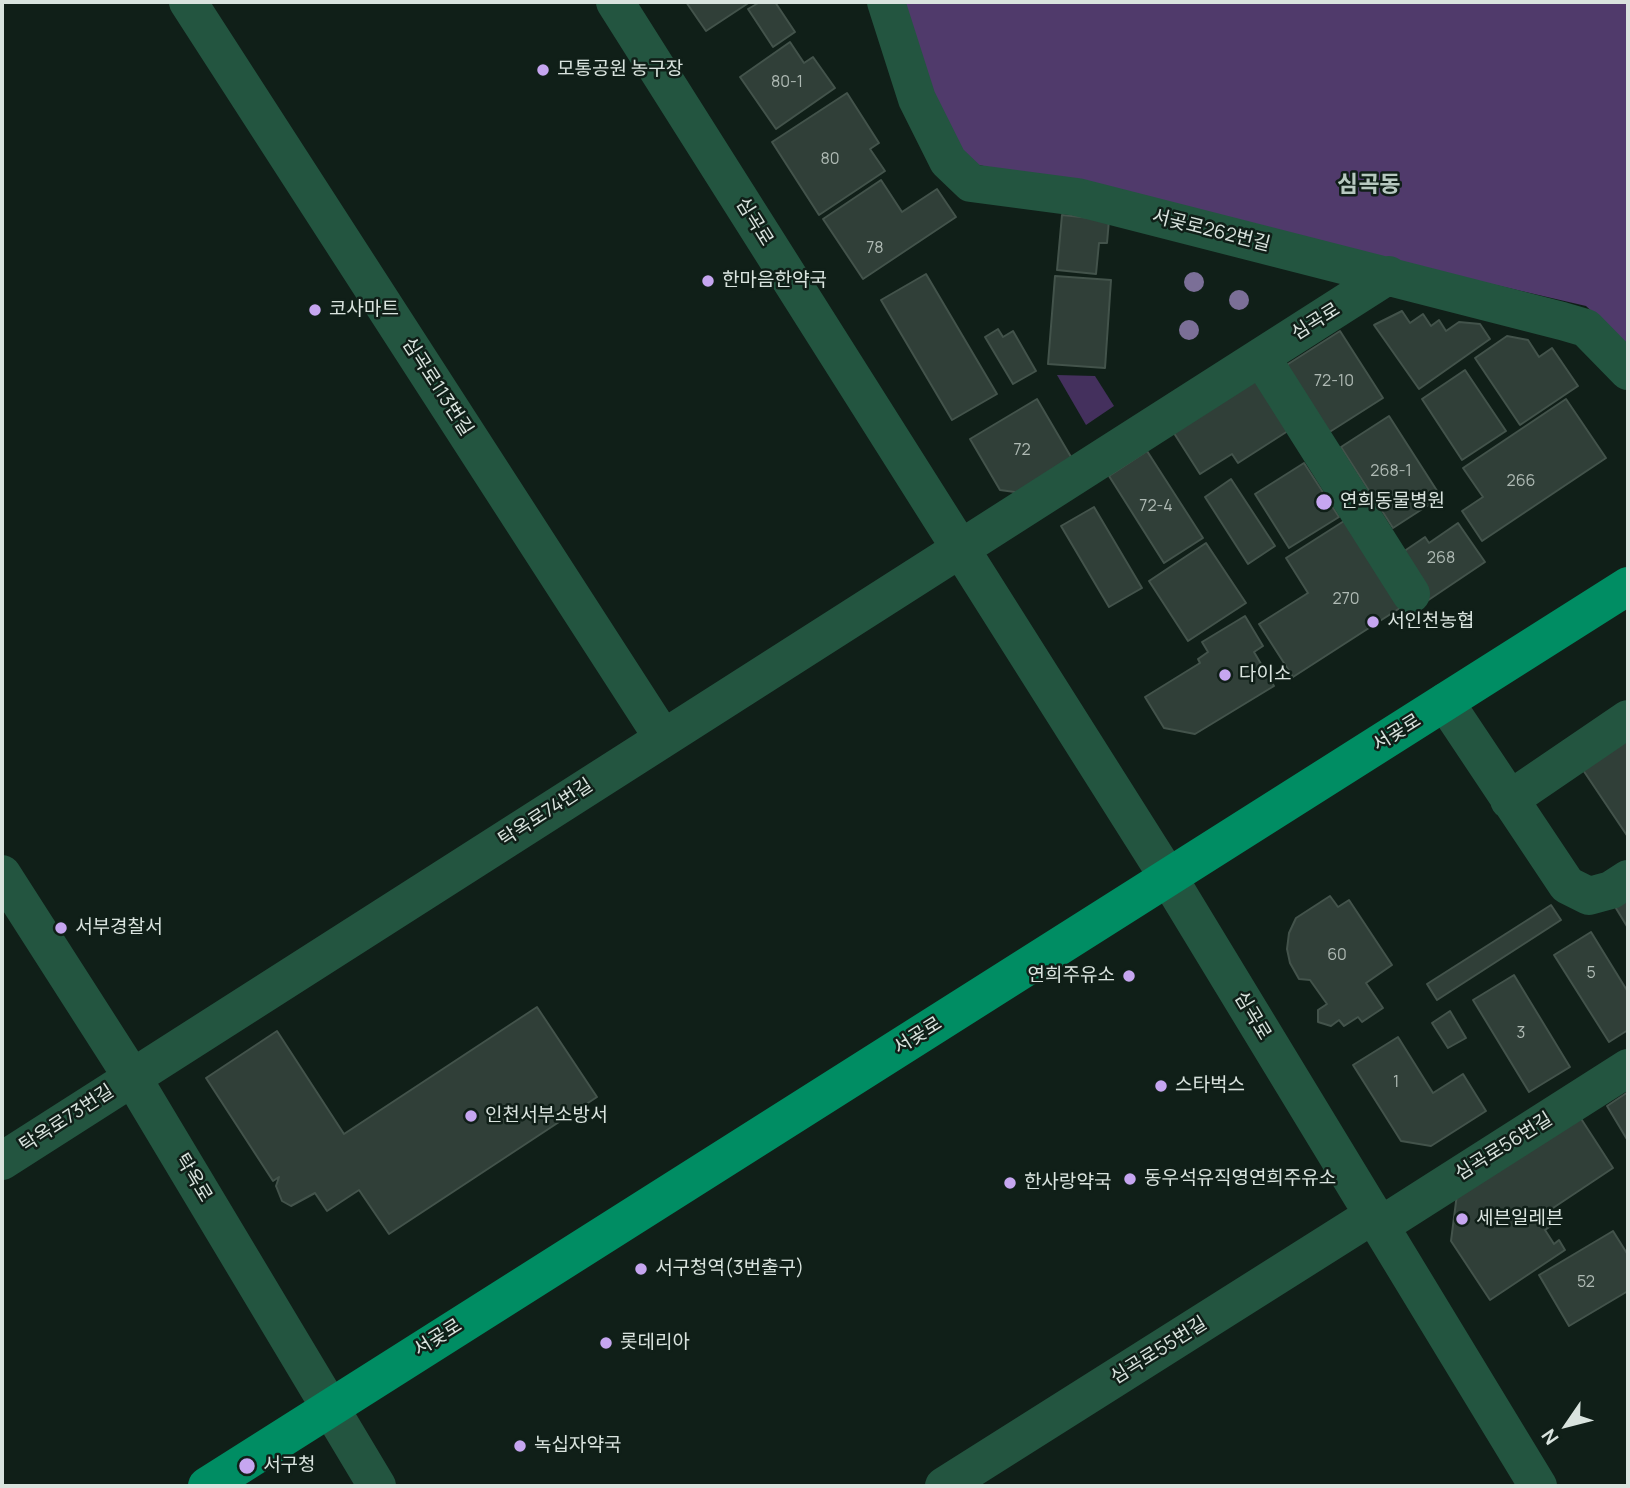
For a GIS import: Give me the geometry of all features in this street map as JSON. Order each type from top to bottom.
[{"type":"main road","name":"서곶로","points":[[207,1486],[1628,586]]},
{"type":"street","name":"심곡로113번길","points":[[188,2],[663,738]]},
{"type":"street","name":"심곡로","points":[[615,2],[1168,877],[1538,1486]]},
{"type":"street","name":"서곶로262번길","points":[[886,2],[918,99],[948,161],[971,183],[1077,197],[1389,275],[1586,328],[1628,371]]},
{"type":"street","name":"심곡로","points":[[960,549],[1389,275]]},
{"type":"street","points":[[1261,356],[1411,594]]},
{"type":"street","name":"탁옥로74번길","points":[[132,1077],[960,549]]},
{"type":"street","points":[[1445,702],[1567,885],[1589,896],[1611,890],[1628,879]]},
{"type":"street","points":[[1509,800],[1628,719]]},
{"type":"street","name":"탁옥로","points":[[2,874],[132,1077],[377,1486]]},
{"type":"street","name":"심곡로56번길","points":[[1376,1221],[1628,1068]]},
{"type":"street","name":"탁옥로73번길","points":[[2,1161],[132,1077]]},
{"type":"street","name":"심곡로55번길","points":[[944,1486],[1376,1221]]},
{"type":"shaded area","points":[[900,2],[1628,2],[1628,345],[1586,306],[962,161],[938,121]]},
{"type":"shaded area","points":[[1057,375],[1095,376],[1114,406],[1086,425]]},
{"type":"building","points":[[686,2],[750,2],[706,31]]},
{"type":"building","points":[[760,2],[775,2],[795,32],[773,47],[748,9]]},
{"type":"building","points":[[790,42],[804,63],[813,57],[835,88],[776,129],[740,77]]},
{"type":"building","points":[[847,93],[879,143],[870,149],[885,171],[819,215],[772,142]]},
{"type":"building","points":[[881,180],[902,212],[937,189],[956,217],[863,279],[823,219]]},
{"type":"building","points":[[1062,215],[1109,220],[1107,243],[1099,243],[1096,274],[1057,270]]},
{"type":"building","points":[[926,274],[997,394],[952,420],[881,300]]},
{"type":"building","points":[[1055,276],[1111,280],[1105,368],[1048,364]]},
{"type":"building","points":[[1402,311],[1410,323],[1423,314],[1431,326],[1439,320],[1446,331],[1459,322],[1480,324],[1490,339],[1419,389],[1374,325]]},
{"type":"building","points":[[998,329],[1003,337],[1013,331],[1036,371],[1013,384],[985,337]]},
{"type":"building","points":[[1340,331],[1383,398],[1328,433],[1285,366]]},
{"type":"building","points":[[1507,336],[1528,340],[1539,357],[1552,348],[1578,386],[1520,425],[1475,358]]},
{"type":"building","points":[[1465,370],[1506,431],[1462,460],[1422,399]]},
{"type":"building","points":[[1257,375],[1291,429],[1238,463],[1232,454],[1200,474],[1172,430]]},
{"type":"building","points":[[1037,399],[1074,462],[1022,493],[1000,490],[970,439]]},
{"type":"building","points":[[1566,399],[1606,458],[1482,541],[1462,511],[1483,497],[1463,468]]},
{"type":"building","points":[[1389,416],[1441,497],[1393,528],[1341,447]]},
{"type":"building","points":[[1147,451],[1203,538],[1164,563],[1109,476]]},
{"type":"building","points":[[1304,463],[1339,517],[1289,548],[1255,494]]},
{"type":"building","points":[[1231,479],[1275,546],[1248,564],[1205,497]]},
{"type":"building","points":[[1094,507],[1142,588],[1109,607],[1061,526]]},
{"type":"building","points":[[1344,521],[1400,608],[1293,677],[1259,624],[1308,593],[1286,558]]},
{"type":"building","points":[[1458,523],[1485,562],[1427,601],[1397,556],[1425,537],[1429,543]]},
{"type":"building","points":[[1206,543],[1246,603],[1188,641],[1149,581]]},
{"type":"building","name":"다이소","points":[[1245,616],[1263,646],[1254,652],[1274,686],[1195,734],[1164,728],[1145,697],[1200,663],[1198,659],[1208,652],[1202,642]]},
{"type":"building","points":[[1628,735],[1628,837],[1581,767]]},
{"type":"building","points":[[1628,895],[1628,928],[1614,905]]},
{"type":"building","points":[[1330,896],[1338,907],[1349,900],[1392,965],[1366,983],[1383,1008],[1362,1022],[1358,1017],[1344,1026],[1339,1020],[1331,1026],[1318,1022],[1318,1010],[1327,1004],[1310,980],[1299,979],[1290,963],[1287,949],[1289,933],[1296,918]]},
{"type":"building","points":[[1551,905],[1561,920],[1437,1000],[1427,984]]},
{"type":"building","points":[[1591,932],[1628,992],[1628,1030],[1609,1042],[1554,955]]},
{"type":"building","points":[[1514,975],[1570,1067],[1529,1092],[1473,1000]]},
{"type":"building","name":"인천서부소방서","points":[[537,1007],[597,1097],[389,1234],[359,1190],[327,1211],[315,1193],[291,1206],[282,1201],[276,1186],[279,1177],[273,1181],[206,1078],[277,1031],[344,1134]]},
{"type":"building","points":[[1450,1011],[1466,1038],[1448,1048],[1432,1023]]},
{"type":"building","points":[[1398,1037],[1433,1093],[1463,1074],[1486,1111],[1431,1146],[1401,1141],[1353,1065]]},
{"type":"building","points":[[1628,1092],[1628,1141],[1607,1106]]},
{"type":"building","points":[[1578,1114],[1613,1168],[1553,1208],[1560,1220],[1545,1230],[1554,1244],[1559,1240],[1565,1250],[1490,1300],[1451,1241],[1457,1194]]},
{"type":"building","points":[[1613,1231],[1628,1255],[1628,1291],[1569,1326],[1539,1275]]},
{"type":"place","name":"모통공원 농구장","points":[[543,70]]},
{"type":"place","name":"한마음한약국","points":[[708,281]]},
{"type":"place","name":"코사마트","points":[[315,310]]},
{"type":"place","name":"연희동물병원","points":[[1324,502]]},
{"type":"place","name":"서인천농협","points":[[1373,622]]},
{"type":"place","name":"다이소","points":[[1225,675]]},
{"type":"place","name":"서부경찰서","points":[[61,928]]},
{"type":"place","name":"연희주유소","points":[[1129,976]]},
{"type":"place","name":"스타벅스","points":[[1161,1086]]},
{"type":"place","name":"인천서부소방서","points":[[471,1116]]},
{"type":"place","name":"동우석유직영연희주유소","points":[[1130,1179]]},
{"type":"place","name":"한사랑약국","points":[[1010,1183]]},
{"type":"place","name":"세븐일레븐","points":[[1462,1219]]},
{"type":"place","name":"서구청역(3번출구)","points":[[641,1269]]},
{"type":"place","name":"롯데리아","points":[[606,1343]]},
{"type":"place","name":"녹십자약국","points":[[520,1446]]},
{"type":"place","name":"서구청","points":[[247,1466]]},
{"type":"district","name":"심곡동","points":[[1369,186]]}]
